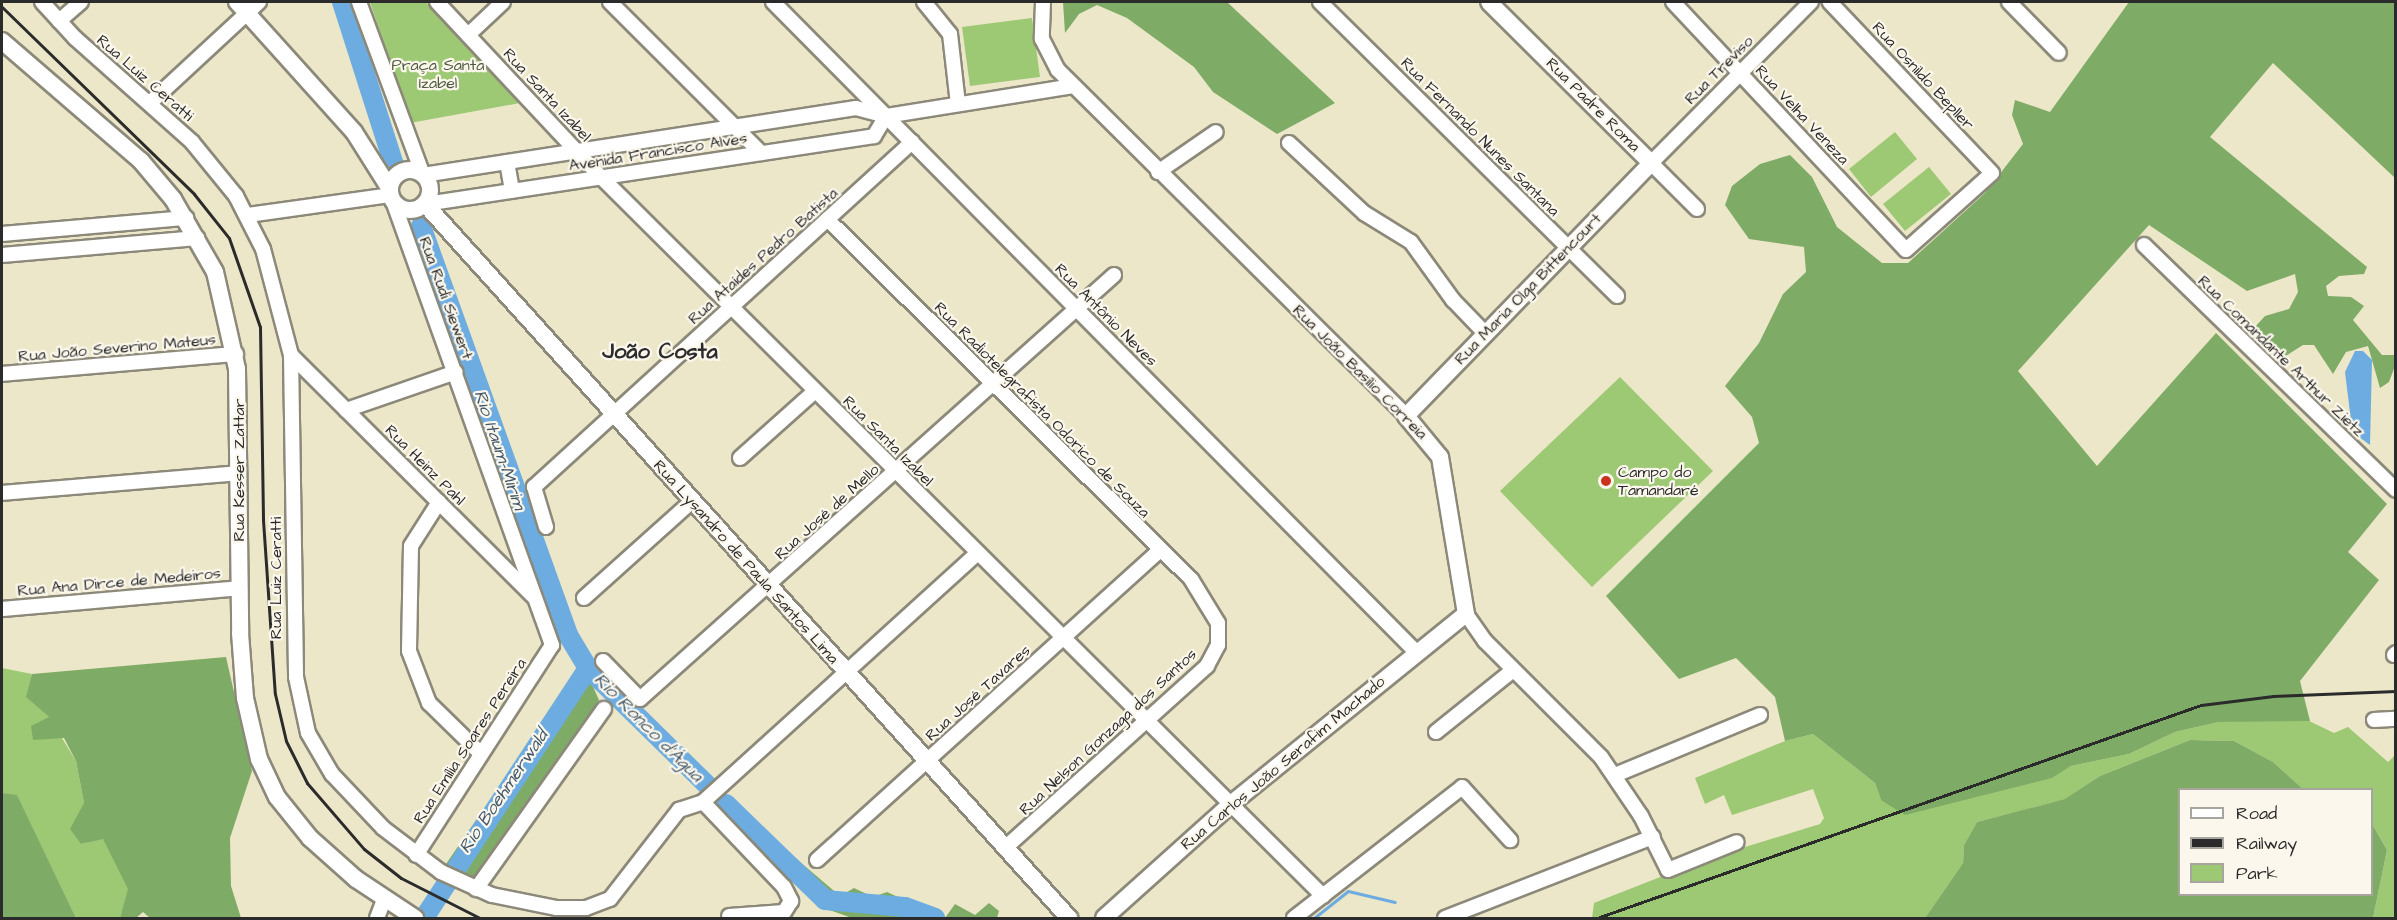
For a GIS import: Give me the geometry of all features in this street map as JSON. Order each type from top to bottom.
[{"type":"street","name":"Rua Luiz Ceratti","points":[[42,2],[59,21],[152,101],[207,158],[248,215],[271,272],[291,355],[292,629],[302,712],[313,746],[332,774],[416,855],[447,876],[476,889],[539,906],[598,904],[620,891],[679,810],[703,802],[848,674],[978,553]]},
{"type":"street","points":[[59,21],[81,2]]},
{"type":"street","points":[[152,101],[248,5],[354,132],[391,195],[408,210],[425,204],[430,186],[423,175],[359,2]]},
{"type":"street","name":"Rua Santa Izabel","points":[[437,2],[576,151],[730,308],[1323,896]]},
{"type":"street","points":[[468,35],[503,2]]},
{"type":"street","points":[[610,2],[761,153]]},
{"type":"street","name":"Rua Antônio Neves","points":[[773,2],[1416,652]]},
{"type":"street","points":[[924,2],[950,34],[958,104]]},
{"type":"street","name":"Rua João Basílio Correia","points":[[1043,2],[1046,50],[1073,86],[1428,437],[1442,464],[1466,614]]},
{"type":"street","name":"Rua Fernando Nunes Santana","points":[[1321,2],[1617,296]]},
{"type":"street","name":"Rua Padre Roma","points":[[1489,2],[1697,208]]},
{"type":"street","name":"Rua Velha Veneza","points":[[1673,2],[1906,250]]},
{"type":"street","name":"Rua Treviso","points":[[1651,163],[1811,2]]},
{"type":"street","name":"Rua Osnildo Bepller","points":[[1830,2],[1992,172],[1906,250]]},
{"type":"street","points":[[2009,2],[2059,53]]},
{"type":"street","name":"Rua Kesser Zattar","points":[[2,41],[141,161],[186,218],[224,294],[236,354],[240,588],[245,698],[264,773],[310,838],[384,900],[414,918]]},
{"type":"street","name":"Avenida Francisco Alves","points":[[423,175],[856,108],[886,116],[1073,86]]},
{"type":"street","name":"Avenida Francisco Alves","points":[[425,204],[874,136],[886,116]]},
{"type":"street","points":[[1158,172],[1216,132]]},
{"type":"street","name":"Rua Ataídes Pedro Batista","points":[[546,527],[534,487],[912,142]]},
{"type":"street","points":[[1289,143],[1364,213],[1411,242],[1453,300],[1485,333]]},
{"type":"street","points":[[507,162],[512,191]]},
{"type":"street","name":"Rua Maria Olga Bittencourt","points":[[1406,416],[1567,247],[1651,163]]},
{"type":"street","points":[[391,195],[405,171],[423,175]]},
{"type":"street","points":[[248,215],[391,195]]},
{"type":"street","name":"Rua Rudi Siewert","points":[[391,195],[552,645]]},
{"type":"street","name":"Rua Lysandro de Paula Santos Lima","points":[[425,204],[1069,918]]},
{"type":"street","points":[[2,234],[186,218]]},
{"type":"street","name":"Rua Radiotelegrafista Odorico de Souza","points":[[827,219],[1201,590],[1219,633]]},
{"type":"street","points":[[161,220],[167,231],[162,242]]},
{"type":"street","points":[[2,255],[197,238]]},
{"type":"street","name":"Rua Comandante Arthur Zietz","points":[[2144,245],[2396,490]]},
{"type":"street","name":"Rua José de Mello","points":[[603,661],[640,699],[769,587],[1114,275]]},
{"type":"street","name":"Rua João Severino Mateus","points":[[2,374],[236,354]]},
{"type":"street","name":"Rua Heinz Pahl","points":[[291,355],[536,598]]},
{"type":"street","points":[[346,410],[456,372]]},
{"type":"street","points":[[740,458],[815,391]]},
{"type":"street","points":[[2,493],[239,473]]},
{"type":"street","points":[[584,598],[692,501]]},
{"type":"street","points":[[439,502],[411,546],[409,651],[429,703],[481,754]]},
{"type":"street","name":"Rua José Tavares","points":[[817,860],[1160,550]]},
{"type":"street","name":"Rua Ana Dirce de Medeiros","points":[[2,609],[240,588]]},
{"type":"street","points":[[1466,614],[1513,670],[1586,739],[1615,775],[1653,837],[1668,870],[1737,842]]},
{"type":"street","name":"Rua Carlos João Serafim Machado","points":[[1104,918],[1231,804],[1416,652],[1466,614]]},
{"type":"street","name":"Rua Nelson Gonzaga dos Santos","points":[[1005,848],[1207,666],[1219,633]]},
{"type":"street","name":"Rua Emília Soares Pereira","points":[[416,855],[552,645]]},
{"type":"street","points":[[1436,732],[1513,670]]},
{"type":"street","points":[[476,889],[604,709]]},
{"type":"street","points":[[1615,775],[1760,715]]},
{"type":"street","points":[[2374,720],[2396,718]]},
{"type":"street","points":[[1294,918],[1462,787],[1510,840]]},
{"type":"street","points":[[703,802],[784,887],[791,901],[784,912],[729,916]]},
{"type":"street","points":[[1445,918],[1653,837]]},
{"type":"street","points":[[377,918],[384,900]]},
{"type":"green space","name":"Praça Santa Izabel","points":[[370,2],[426,2],[520,103],[410,123]]},
{"type":"green space","points":[[1063,2],[1227,2],[1335,103],[1277,134],[1213,92],[1194,67],[1127,18],[1097,5],[1079,14],[1065,33]]},
{"type":"green space","points":[[2129,2],[2395,2],[2395,178],[2273,63],[2210,137],[2367,267],[2364,274],[2339,276],[2326,286],[2328,296],[2351,297],[2364,306],[2353,320],[2382,355],[2395,355],[2395,366],[2389,382],[2380,388],[2368,346],[2346,352],[2333,374],[2314,345],[2303,345],[2281,359],[2255,327],[2265,316],[2289,309],[2298,292],[2295,274],[2247,291],[2149,225],[2018,371],[2097,466],[2216,333],[2387,504],[2348,552],[2379,580],[2300,681],[2310,721],[2219,722],[2175,732],[2129,754],[2071,766],[2052,778],[1905,815],[1881,800],[1875,783],[1813,734],[1785,741],[1775,697],[1736,658],[1679,679],[1606,596],[1759,443],[1752,417],[1725,386],[1759,343],[1783,294],[1806,272],[1804,247],[1749,239],[1725,205],[1732,186],[1760,164],[1790,155],[1812,177],[1837,227],[1882,263],[1908,263],[1985,193],[2023,144],[2012,115],[2015,100],[2050,112]]},
{"type":"green space","points":[[1032,18],[1040,77],[970,86],[962,27]]},
{"type":"green space","points":[[1895,132],[1917,159],[1871,197],[1849,169]]},
{"type":"green space","points":[[1929,167],[1951,194],[1905,231],[1883,204]]},
{"type":"green space","name":"Campo do Tamandaré","points":[[1620,377],[1713,471],[1592,587],[1500,491]]},
{"type":"green space","points":[[226,657],[252,771],[230,838],[231,886],[241,918],[150,918],[143,912],[136,918],[120,918],[128,889],[103,839],[81,844],[70,829],[84,803],[76,761],[64,738],[33,740],[31,726],[49,717],[26,697],[32,674]]},
{"type":"green space","points":[[2,668],[32,674],[27,697],[49,717],[76,761],[84,803],[82,844],[103,838],[129,889],[120,918],[76,918],[17,796],[2,793]]},
{"type":"green space","points":[[591,682],[599,700],[482,877],[470,879],[446,864],[567,687]]},
{"type":"green space","points":[[2303,718],[2334,733],[2348,727],[2388,762],[2395,755],[2395,918],[2373,918],[2387,850],[2373,826],[2373,788],[2302,788],[2273,762],[2234,741],[2190,740],[2100,776],[2066,799],[1977,822],[1964,845],[1963,863],[1925,918],[1592,918],[1594,903],[1706,859],[1820,824],[1824,818],[1813,789],[1732,815],[1724,795],[1705,804],[1695,778],[1785,741],[1813,734],[1875,783],[1881,800],[2051,778],[2071,766],[2129,754],[2175,732],[2219,722]]},
{"type":"green space","points":[[2190,740],[2234,741],[2273,762],[2302,788],[2178,788],[2178,896],[2373,896],[2373,826],[2387,850],[2373,918],[1925,918],[1963,863],[1964,845],[1977,822],[2065,799],[2100,776]]},
{"type":"green space","points":[[2,793],[17,795],[76,918],[2,918]]},
{"type":"green space","points":[[738,809],[840,896],[854,888],[873,897],[887,892],[945,918],[852,918],[818,906],[727,812]]},
{"type":"green space","points":[[989,903],[999,911],[997,918],[945,918],[955,904],[975,915]]},
{"type":"water","points":[[2355,351],[2363,351],[2372,360],[2370,445],[2355,434],[2351,421],[2345,372]]},
{"type":"waterway","name":"Rio Itaum-Mirim","points":[[342,2],[395,168]]},
{"type":"waterway","name":"Rio Itaum-Mirim","points":[[421,226],[568,635],[588,668],[709,787]]},
{"type":"waterway","name":"Rio Boehmerwald","points":[[424,918],[588,668]]},
{"type":"waterway","name":"Rio Ronco d'Água","points":[[726,804],[825,900],[905,907],[935,918]]},
{"type":"waterway","points":[[1314,918],[1348,891],[1395,902]]},
{"type":"railway","points":[[2,7],[194,194],[229,238],[260,327],[263,520],[275,694],[286,741],[307,783],[364,849],[401,878],[480,918]]},
{"type":"railway","points":[[1597,918],[2201,705],[2273,696],[2396,691]]},
{"type":"place","name":"Campo do Tamandaré","points":[[1606,481]]},
{"type":"district","name":"João Costa","points":[[660,352]]}]
